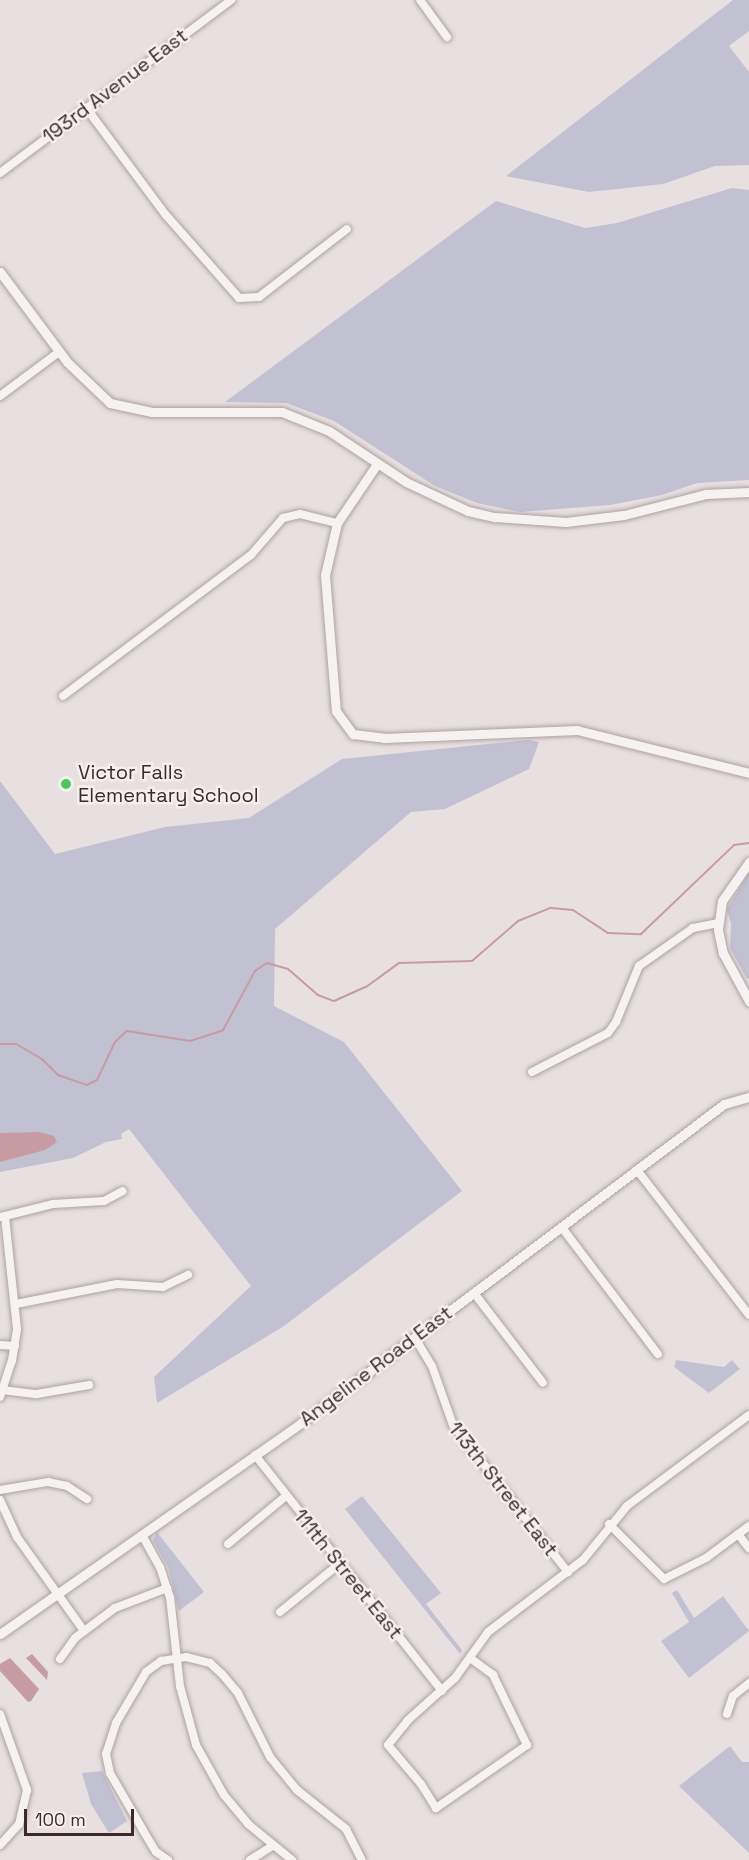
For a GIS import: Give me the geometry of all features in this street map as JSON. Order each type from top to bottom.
[{"type":"street","name":"193rd Avenue East","points":[[0,173],[231,0]]},
{"type":"street","points":[[420,0],[447,37]]},
{"type":"street","points":[[87,110],[165,214],[239,298],[260,297],[347,229]]},
{"type":"street","points":[[0,272],[59,352],[93,390],[120,408],[152,412],[282,412],[329,431],[377,464],[444,502],[468,511],[545,522],[624,514],[706,494],[749,492]]},
{"type":"street","points":[[0,396],[59,352]]},
{"type":"street","points":[[377,464],[337,523],[327,557],[327,605],[336,711],[353,734],[384,738],[577,730],[749,773]]},
{"type":"street","points":[[63,696],[251,555],[283,518],[300,514],[337,523]]},
{"type":"street","points":[[749,862],[722,901],[718,923],[723,953],[749,1001]]},
{"type":"street","points":[[532,1072],[611,1030],[639,966],[693,928],[718,923]]},
{"type":"street","name":"Angeline Road East","points":[[0,1634],[255,1455],[415,1338],[563,1229],[724,1104],[749,1097]]},
{"type":"street","points":[[637,1170],[749,1316]]},
{"type":"street","points":[[89,1385],[37,1394],[1,1393],[15,1346],[16,1304],[2,1217],[53,1204],[104,1201],[123,1191]]},
{"type":"street","points":[[563,1229],[658,1354]]},
{"type":"street","points":[[16,1304],[117,1284],[163,1287],[188,1275]]},
{"type":"street","points":[[474,1293],[543,1383]]},
{"type":"street","name":"113th Street East","points":[[415,1338],[432,1366],[453,1425],[568,1572]]},
{"type":"street","points":[[0,1345],[15,1346]]},
{"type":"street","points":[[470,1658],[493,1675],[527,1745],[436,1808],[421,1784],[388,1745],[408,1720],[442,1691],[488,1632],[588,1555],[609,1524],[627,1506],[749,1415]]},
{"type":"street","name":"111th Street East","points":[[255,1455],[339,1564],[442,1691]]},
{"type":"street","points":[[0,1490],[48,1482],[67,1486],[87,1499]]},
{"type":"street","points":[[228,1544],[286,1496]]},
{"type":"street","points":[[0,1500],[17,1537],[84,1631]]},
{"type":"street","points":[[609,1524],[664,1579],[706,1557],[749,1526]]},
{"type":"street","points":[[738,1534],[749,1548]]},
{"type":"street","points":[[142,1535],[167,1588],[184,1708],[204,1761],[224,1795],[272,1846],[292,1860]]},
{"type":"street","points":[[280,1612],[339,1564]]},
{"type":"street","points":[[60,1659],[84,1631],[124,1604],[167,1588]]},
{"type":"street","points":[[168,1860],[156,1852],[143,1830],[110,1773],[106,1754],[116,1723],[146,1672],[161,1661],[177,1658],[204,1660],[222,1674],[238,1693],[270,1757],[297,1790],[346,1829],[362,1860]]},
{"type":"street","points":[[727,1714],[733,1696],[749,1683]]},
{"type":"street","points":[[0,1845],[19,1824],[26,1798],[22,1769],[1,1717]]},
{"type":"street","points":[[250,1860],[272,1846]]},
{"type":"shaded area","points":[[733,0],[749,0],[749,31],[729,46],[749,72],[749,165],[715,166],[663,184],[589,192],[506,176]]},
{"type":"shaded area","points":[[732,188],[749,190],[749,480],[697,483],[662,495],[610,505],[520,512],[477,503],[435,486],[334,421],[286,403],[225,402],[496,201],[585,228],[617,223]]},
{"type":"shaded area","points":[[528,740],[539,742],[529,769],[445,809],[411,812],[275,929],[274,1006],[344,1042],[462,1191],[284,1326],[157,1403],[154,1377],[251,1286],[129,1129],[121,1134],[122,1139],[106,1142],[73,1158],[0,1172],[0,781],[55,854],[165,827],[249,818],[342,759]]},
{"type":"shaded area","points":[[749,873],[749,978],[747,979],[730,948],[731,924],[727,909]]},
{"type":"shaded area","points":[[39,1132],[54,1136],[57,1142],[45,1150],[0,1162],[0,1133]]},
{"type":"shaded area","points":[[676,1360],[724,1367],[732,1360],[740,1369],[709,1393],[674,1367]]},
{"type":"shaded area","points":[[362,1496],[441,1593],[426,1604],[462,1650],[460,1654],[345,1509]]},
{"type":"shaded area","points":[[157,1532],[204,1592],[179,1611],[168,1567],[153,1541]]},
{"type":"shaded area","points":[[677,1590],[694,1618],[723,1596],[749,1631],[689,1678],[661,1641],[689,1622],[672,1593]]},
{"type":"shaded area","points":[[32,1654],[48,1672],[47,1680],[26,1658]]},
{"type":"shaded area","points":[[10,1658],[39,1689],[31,1701],[28,1702],[0,1671],[0,1664]]},
{"type":"shaded area","points":[[730,1746],[742,1762],[749,1762],[749,1853],[679,1786]]},
{"type":"shaded area","points":[[102,1771],[127,1821],[109,1833],[91,1804],[82,1773]]},
{"type":"waterway","points":[[0,1044],[16,1044],[42,1059],[58,1075],[87,1085],[97,1080],[115,1042],[127,1031],[190,1041],[223,1030],[255,971],[267,963],[288,969],[318,995],[334,1001],[366,987],[399,963],[472,961],[518,921],[551,908],[573,910],[608,933],[641,934],[734,845],[749,843]]},
{"type":"place","name":"Victor Falls Elementary School","points":[[66,784]]}]
